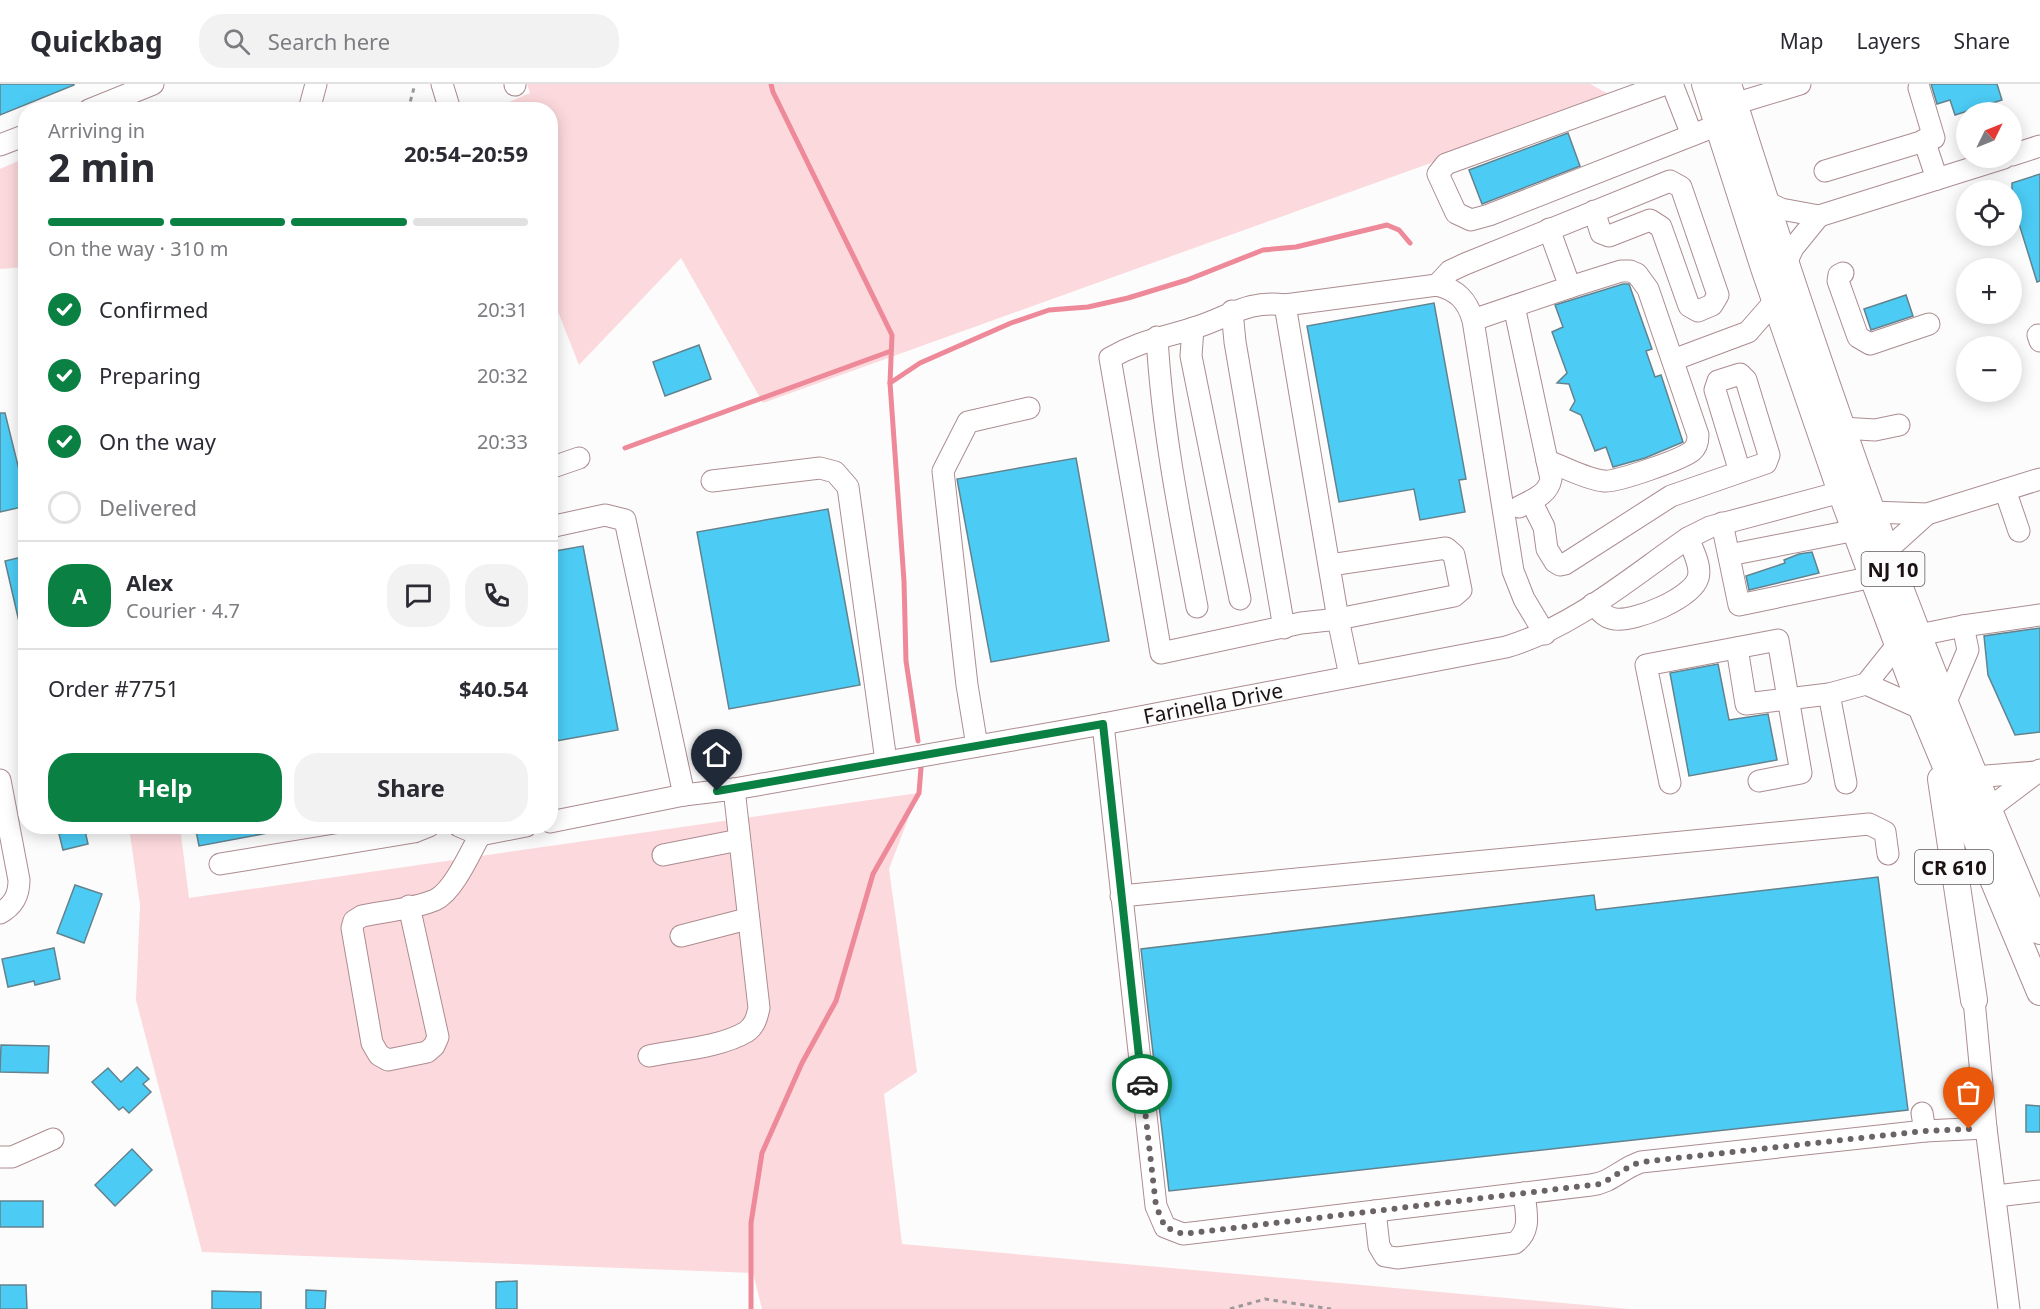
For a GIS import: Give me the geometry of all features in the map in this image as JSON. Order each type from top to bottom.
[{"type":"main road","name":"NJ 10","points":[[1705,84],[1775,301],[1841,492],[1886,551],[1908,640],[1933,707],[1974,777],[2039,928]]},
{"type":"main road","name":"NJ 10","points":[[1731,94],[1842,428],[1864,521],[1873,577],[1908,640]]},
{"type":"main road","name":"NJ 10","points":[[1933,707],[1933,734],[2040,992]]},
{"type":"main road","name":"CR 610","points":[[1933,734],[1974,1000]]},
{"type":"street","points":[[109,102],[153,84]]},
{"type":"street","points":[[311,102],[316,84]]},
{"type":"street","points":[[442,84],[448,102]]},
{"type":"street","points":[[1666,84],[1446,164],[1438,174],[1456,213],[1471,220],[1489,215],[1718,125]]},
{"type":"street","points":[[1672,84],[1692,135]]},
{"type":"street","points":[[1731,94],[1800,84]]},
{"type":"street","points":[[1825,171],[1934,138],[1919,88]]},
{"type":"street","points":[[0,145],[18,138]]},
{"type":"street","points":[[1924,140],[1937,179]]},
{"type":"street","points":[[2022,152],[2040,146]]},
{"type":"street","points":[[1765,201],[1780,209],[1819,216],[1972,168]]},
{"type":"street","points":[[1437,285],[1458,267],[1549,229],[1594,211],[1670,181],[1681,187],[1718,295],[1712,305],[1698,311],[1689,306],[1661,227],[1650,220],[1609,236],[1601,233],[1594,211]]},
{"type":"street","points":[[1786,263],[1793,248],[1819,216]]},
{"type":"street","points":[[1549,229],[1570,288]]},
{"type":"street","points":[[1473,320],[1621,271],[1638,274],[1648,289],[1698,435],[1696,447],[1680,459],[1611,482],[1547,461]]},
{"type":"street","points":[[1843,273],[1839,275],[1838,281],[1858,337],[1862,341],[1870,344],[1929,324]]},
{"type":"street","points":[[1330,565],[1446,548],[1454,555],[1461,590],[1454,596],[1161,653],[1110,358],[1130,346],[1193,328],[1232,311],[1266,302],[1285,305],[1437,285],[1458,293],[1470,310],[1473,320],[1505,513],[1508,552],[1516,582],[1545,634]]},
{"type":"street","points":[[1673,360],[1748,332],[1775,301]]},
{"type":"street","points":[[1285,305],[1338,619],[1350,675]]},
{"type":"street","points":[[1505,513],[1542,494],[1550,484],[1514,306]]},
{"type":"street","points":[[1232,311],[1235,342],[1284,628]]},
{"type":"street","points":[[1193,328],[1191,356],[1240,599]]},
{"type":"street","points":[[1157,337],[1159,370],[1181,526],[1197,608]]},
{"type":"street","points":[[977,746],[967,685],[943,471],[968,422],[1029,408]]},
{"type":"street","points":[[1842,428],[1875,430],[1899,425]]},
{"type":"street","points":[[558,465],[579,458]]},
{"type":"street","points":[[712,481],[820,468],[835,472],[848,487],[885,761]]},
{"type":"street","points":[[1531,501],[1544,527],[1547,549],[1560,565],[1571,561],[1671,496],[1740,472]]},
{"type":"street","points":[[1729,555],[1864,521],[1927,514],[2040,478]]},
{"type":"street","points":[[2005,490],[2019,531]]},
{"type":"street","name":"Farinella Drive","points":[[558,820],[684,795],[734,789],[1103,724],[1506,647],[1545,634],[1593,604],[1688,538],[1710,527],[1841,492]]},
{"type":"street","points":[[1886,551],[1927,514]]},
{"type":"street","points":[[558,525],[604,515],[625,520],[684,795]]},
{"type":"street","points":[[1722,523],[1739,605],[1873,577]]},
{"type":"street","points":[[1593,604],[1608,618],[1617,620],[1662,609],[1691,590],[1698,579],[1700,570],[1688,538]]},
{"type":"street","points":[[1737,648],[1746,704],[1789,700],[1829,694],[1866,684],[1908,640],[1963,626],[2040,615]]},
{"type":"street","points":[[1866,684],[1933,707],[1968,650],[1963,626]]},
{"type":"street","points":[[1670,783],[1646,665],[1778,640],[1801,773],[1760,782]]},
{"type":"street","points":[[1829,694],[1846,783]]},
{"type":"street","points":[[1103,724],[1120,896],[1156,1206],[1165,1227],[1183,1234],[1600,1184],[1616,1177],[1625,1167],[1641,1162],[1924,1122],[1986,1128]]},
{"type":"street","points":[[1974,777],[2038,771]]},
{"type":"street","points":[[1987,810],[2038,771]]},
{"type":"street","points":[[0,780],[19,880],[19,891],[14,901],[0,913]]},
{"type":"street","points":[[649,1056],[725,1040],[748,1031],[756,1021],[759,1008],[747,919],[734,789]]},
{"type":"street","points":[[1120,896],[1869,824],[1885,832],[1888,854]]},
{"type":"street","points":[[220,864],[402,834]]},
{"type":"street","points":[[409,906],[438,1037],[428,1052],[388,1060],[379,1055],[372,1043],[352,928],[354,921],[362,916],[436,900],[446,890],[480,835],[485,834]]},
{"type":"street","points":[[663,855],[739,840]]},
{"type":"street","points":[[681,936],[747,919]]},
{"type":"street","name":"CR 610","points":[[1974,1000],[1986,1128],[2009,1309]]},
{"type":"street","points":[[0,1157],[12,1157],[53,1139]]},
{"type":"street","points":[[1996,1196],[2040,1191]]},
{"type":"street","points":[[1375,1211],[1378,1246],[1385,1256],[1397,1258],[1515,1243],[1523,1236],[1527,1227],[1524,1193]]},
{"type":"path","points":[[410,102],[415,84]]},
{"type":"path","points":[[1230,1309],[1265,1299],[1331,1309]]},
{"type":"shaded area","points":[[527,84],[1590,84],[1614,97],[763,403],[681,258],[579,365],[558,312],[558,102],[509,102],[530,93]]},
{"type":"shaded area","points":[[18,161],[18,268],[0,269],[0,169]]},
{"type":"shaded area","points":[[918,793],[889,869],[917,1072],[884,1094],[902,1244],[1630,1309],[762,1309],[753,1273],[202,1252],[136,1000],[140,905],[130,834],[181,834],[189,898]]},
{"type":"building","points":[[0,84],[74,84],[32,102],[18,102],[18,108],[0,115]]},
{"type":"building","points":[[1931,84],[1997,84],[2002,100],[1956,102],[1955,115],[1950,100],[1937,104]]},
{"type":"building","points":[[1568,133],[1580,166],[1482,204],[1469,170]]},
{"type":"building","points":[[2040,174],[2040,281],[2037,282],[2022,233],[2021,180]]},
{"type":"building","points":[[1629,284],[1652,349],[1646,351],[1655,377],[1661,375],[1683,442],[1645,458],[1613,467],[1606,447],[1595,451],[1581,415],[1570,410],[1575,401],[1569,384],[1557,383],[1567,373],[1552,332],[1563,327],[1555,305]]},
{"type":"building","points":[[1906,295],[1913,316],[1871,330],[1864,309]]},
{"type":"building","points":[[1434,303],[1466,479],[1459,480],[1465,512],[1420,520],[1414,489],[1339,502],[1307,326]]},
{"type":"building","points":[[699,345],[711,379],[665,396],[653,362]]},
{"type":"building","points":[[0,413],[5,413],[18,466],[18,508],[0,512]]},
{"type":"building","points":[[1076,458],[1109,641],[991,662],[957,479]]},
{"type":"building","points":[[828,509],[860,685],[729,709],[697,532]]},
{"type":"building","points":[[583,546],[618,730],[558,741],[558,551]]},
{"type":"building","points":[[1812,552],[1819,573],[1749,590],[1746,576],[1785,563],[1784,560],[1799,554]]},
{"type":"building","points":[[18,558],[18,617],[5,561]]},
{"type":"building","points":[[2040,628],[2040,732],[2015,735],[1988,675],[1984,636]]},
{"type":"building","points":[[1718,664],[1729,720],[1768,714],[1777,760],[1689,776],[1670,673]]},
{"type":"building","points":[[59,834],[86,834],[88,844],[63,850]]},
{"type":"building","points":[[197,834],[263,834],[199,846]]},
{"type":"building","points":[[1878,877],[1908,1110],[1169,1191],[1141,949],[1594,895],[1596,910]]},
{"type":"building","points":[[75,885],[102,894],[84,943],[57,933]]},
{"type":"building","points":[[54,948],[60,979],[35,985],[34,981],[8,987],[2,959]]},
{"type":"building","points":[[1,1045],[49,1046],[48,1073],[0,1072]]},
{"type":"building","points":[[137,1067],[149,1079],[143,1084],[151,1092],[129,1113],[123,1107],[119,1110],[92,1082],[108,1068],[121,1082]]},
{"type":"building","points":[[2026,1105],[2040,1106],[2040,1132],[2026,1132]]},
{"type":"building","points":[[132,1149],[152,1170],[115,1206],[95,1185]]},
{"type":"building","points":[[0,1201],[43,1201],[43,1227],[0,1227]]},
{"type":"building","points":[[517,1281],[517,1309],[496,1309],[496,1282]]},
{"type":"building","points":[[0,1285],[26,1285],[27,1309],[0,1309]]},
{"type":"building","points":[[306,1290],[326,1291],[325,1309],[306,1309]]},
{"type":"building","points":[[212,1291],[261,1292],[261,1309],[212,1309]]},
{"type":"waterway","points":[[771,84],[892,335],[890,383],[904,581],[906,661],[918,741]]},
{"type":"waterway","points":[[890,383],[920,363],[1011,323],[1049,310],[1088,307],[1128,298],[1187,280],[1263,250],[1296,247],[1387,225],[1399,230],[1410,243]]},
{"type":"waterway","points":[[625,448],[891,351]]},
{"type":"waterway","points":[[751,1309],[751,1223],[762,1153],[802,1063],[836,1001],[873,874],[919,793],[921,768]]},
{"type":"way so far","points":[[1142,1084],[1156,1206],[1165,1227],[1183,1234],[1600,1184],[1616,1177],[1625,1167],[1641,1162],[1925,1131],[1969,1129]]},
{"type":"route","points":[[717,791],[1103,724],[1142,1084]]}]
